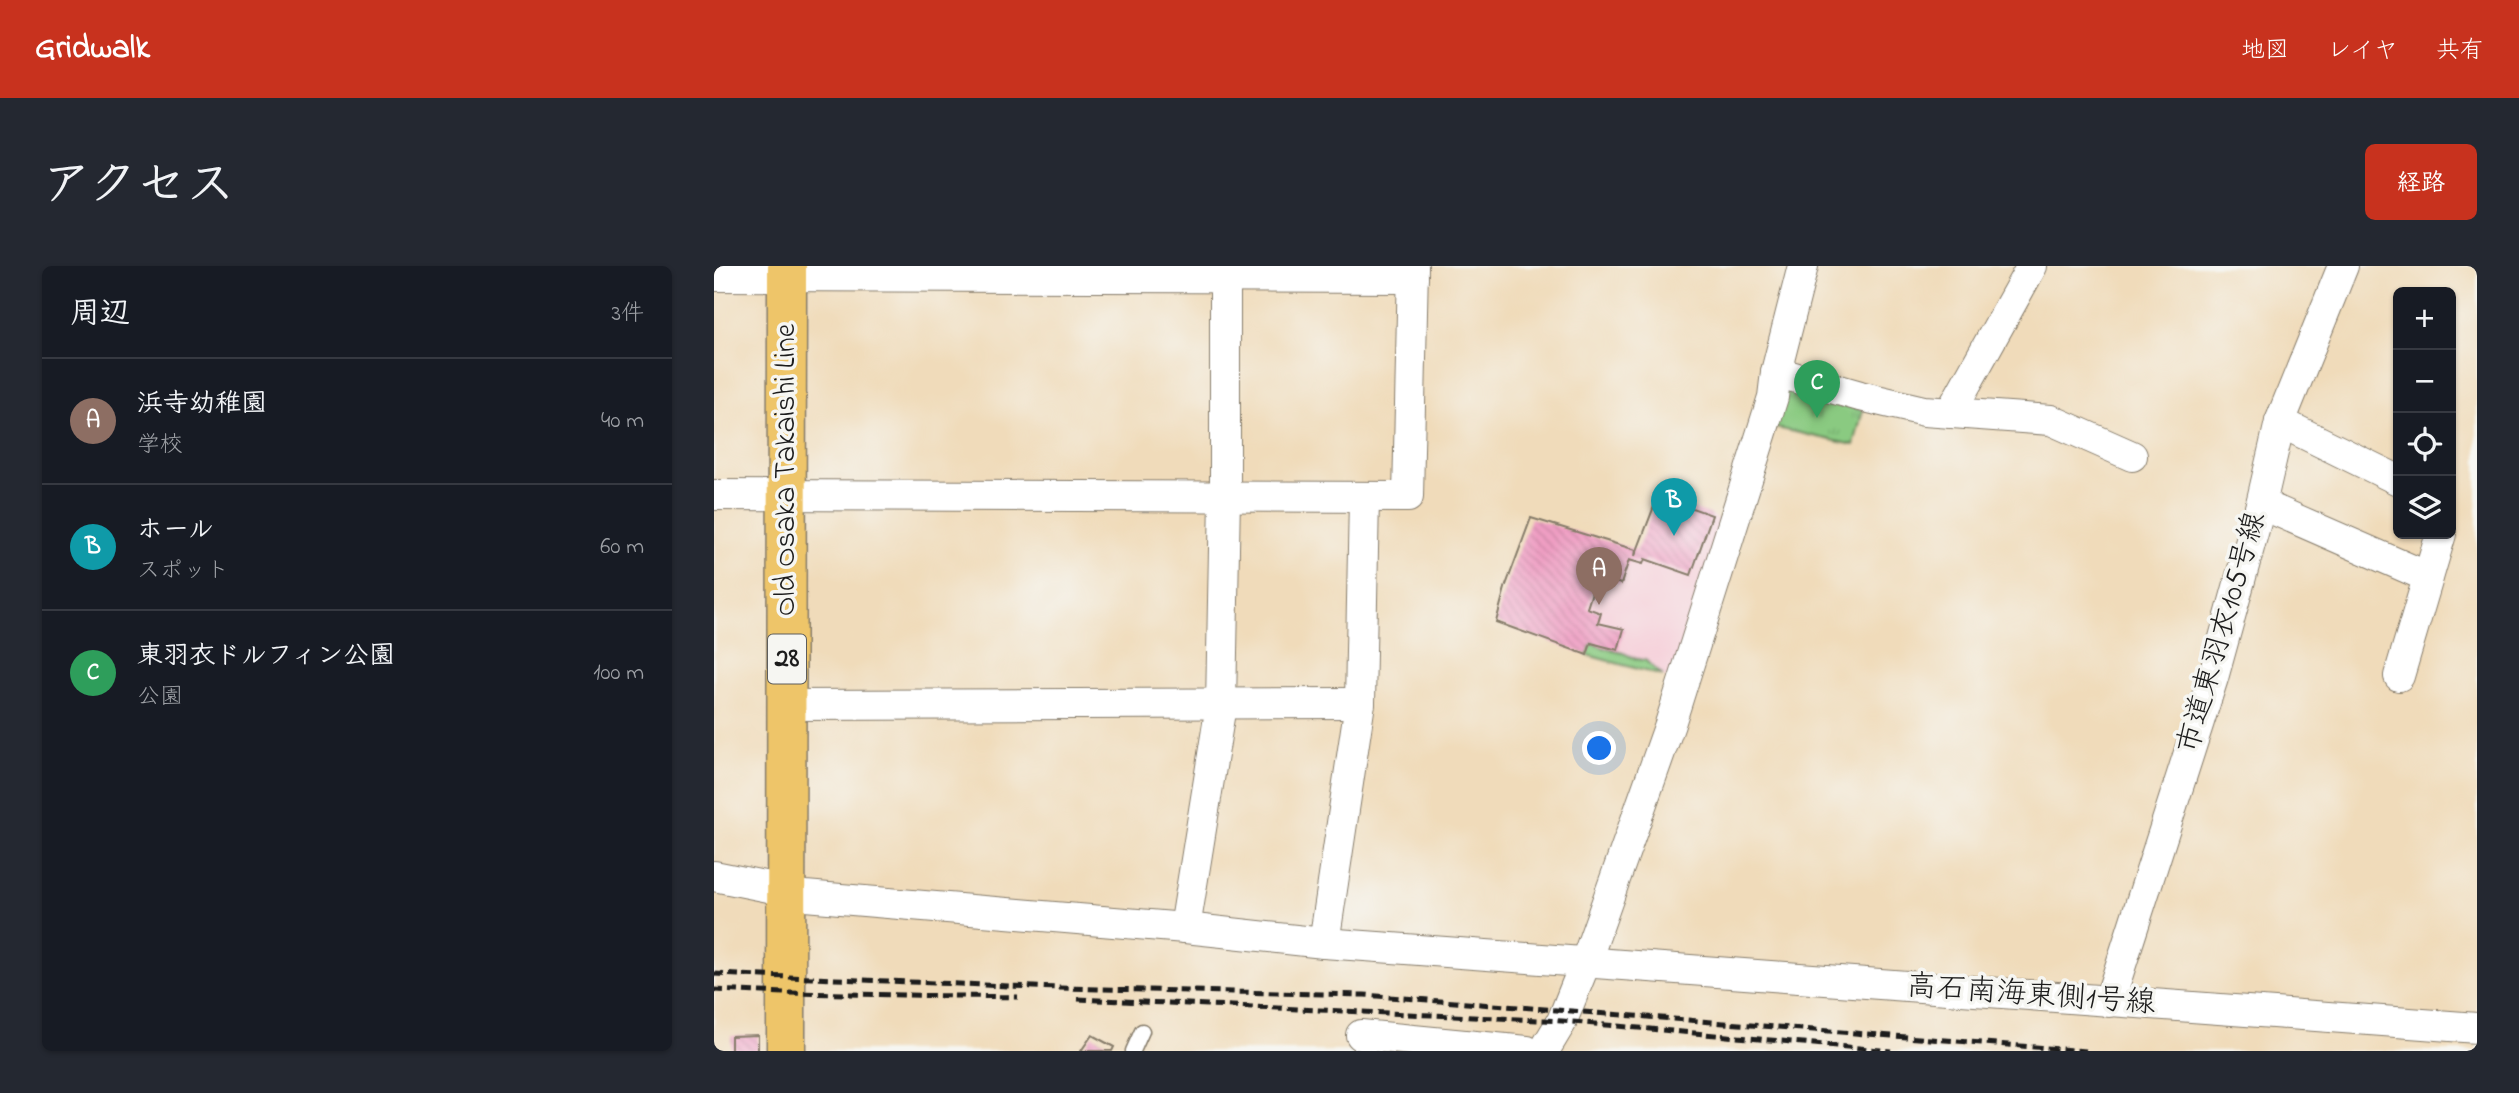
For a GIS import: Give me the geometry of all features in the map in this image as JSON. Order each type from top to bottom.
[{"type":"main road","name":"Old Osaka Takaishi Line","points":[[786,1051],[789,495],[787,271]]},
{"type":"street","points":[[1544,1051],[1562,1021],[1586,961],[1670,724],[1773,397],[1776,373],[1803,266]]},
{"type":"street","points":[[1950,413],[2032,266]]},
{"type":"street","name":"市道東羽衣105号線","points":[[2109,1002],[2213,678],[2261,503],[2280,422],[2343,266]]},
{"type":"street","points":[[714,276],[787,271],[1413,272],[1408,497],[714,495]]},
{"type":"street","points":[[1185,928],[1221,705],[1225,271]]},
{"type":"street","points":[[1776,373],[1924,411],[2051,420],[2133,456]]},
{"type":"street","points":[[2280,422],[2393,478]]},
{"type":"street","points":[[1324,943],[1360,702],[1364,498]]},
{"type":"street","points":[[2261,503],[2428,576]]},
{"type":"street","points":[[2399,676],[2439,539]]},
{"type":"street","points":[[786,705],[1221,705],[1360,702]]},
{"type":"street","name":"高石南海東側1号線","points":[[714,876],[769,887],[787,894],[1185,928],[1324,943],[2477,1028]]},
{"type":"street","points":[[1361,1035],[1527,1051]]},
{"type":"lane","points":[[1133,1051],[1142,1031]]},
{"type":"shaded area","points":[[1658,496],[1712,515],[1722,522],[1674,680],[1587,655],[1496,622],[1505,588],[1531,518],[1636,550]]},
{"type":"green space","points":[[1780,389],[1863,410],[1854,445],[1772,427]]},
{"type":"green space","points":[[1591,643],[1645,660],[1663,676],[1587,655]]},
{"type":"building","points":[[1658,496],[1712,515],[1691,575],[1645,559],[1643,564],[1629,560],[1621,584],[1597,577],[1587,608],[1601,613],[1598,623],[1624,629],[1618,650],[1591,643],[1587,655],[1496,622],[1505,588],[1531,518],[1636,550],[1635,556]]},
{"type":"building","points":[[758,1035],[758,1051],[731,1051],[731,1036]]},
{"type":"building","points":[[1092,1035],[1114,1047],[1112,1051],[1081,1051]]},
{"type":"railway","points":[[714,974],[1058,988],[1364,995],[2086,1051]]},
{"type":"railway","points":[[714,990],[1018,997]]},
{"type":"railway","points":[[1078,999],[1562,1021],[1891,1051]]},
{"type":"place","name":"東羽衣ドルフィン公園","points":[[1817,418]]},
{"type":"place","name":"ホール","points":[[1674,536]]},
{"type":"place","name":"浜寺幼稚園","points":[[1599,605]]}]
